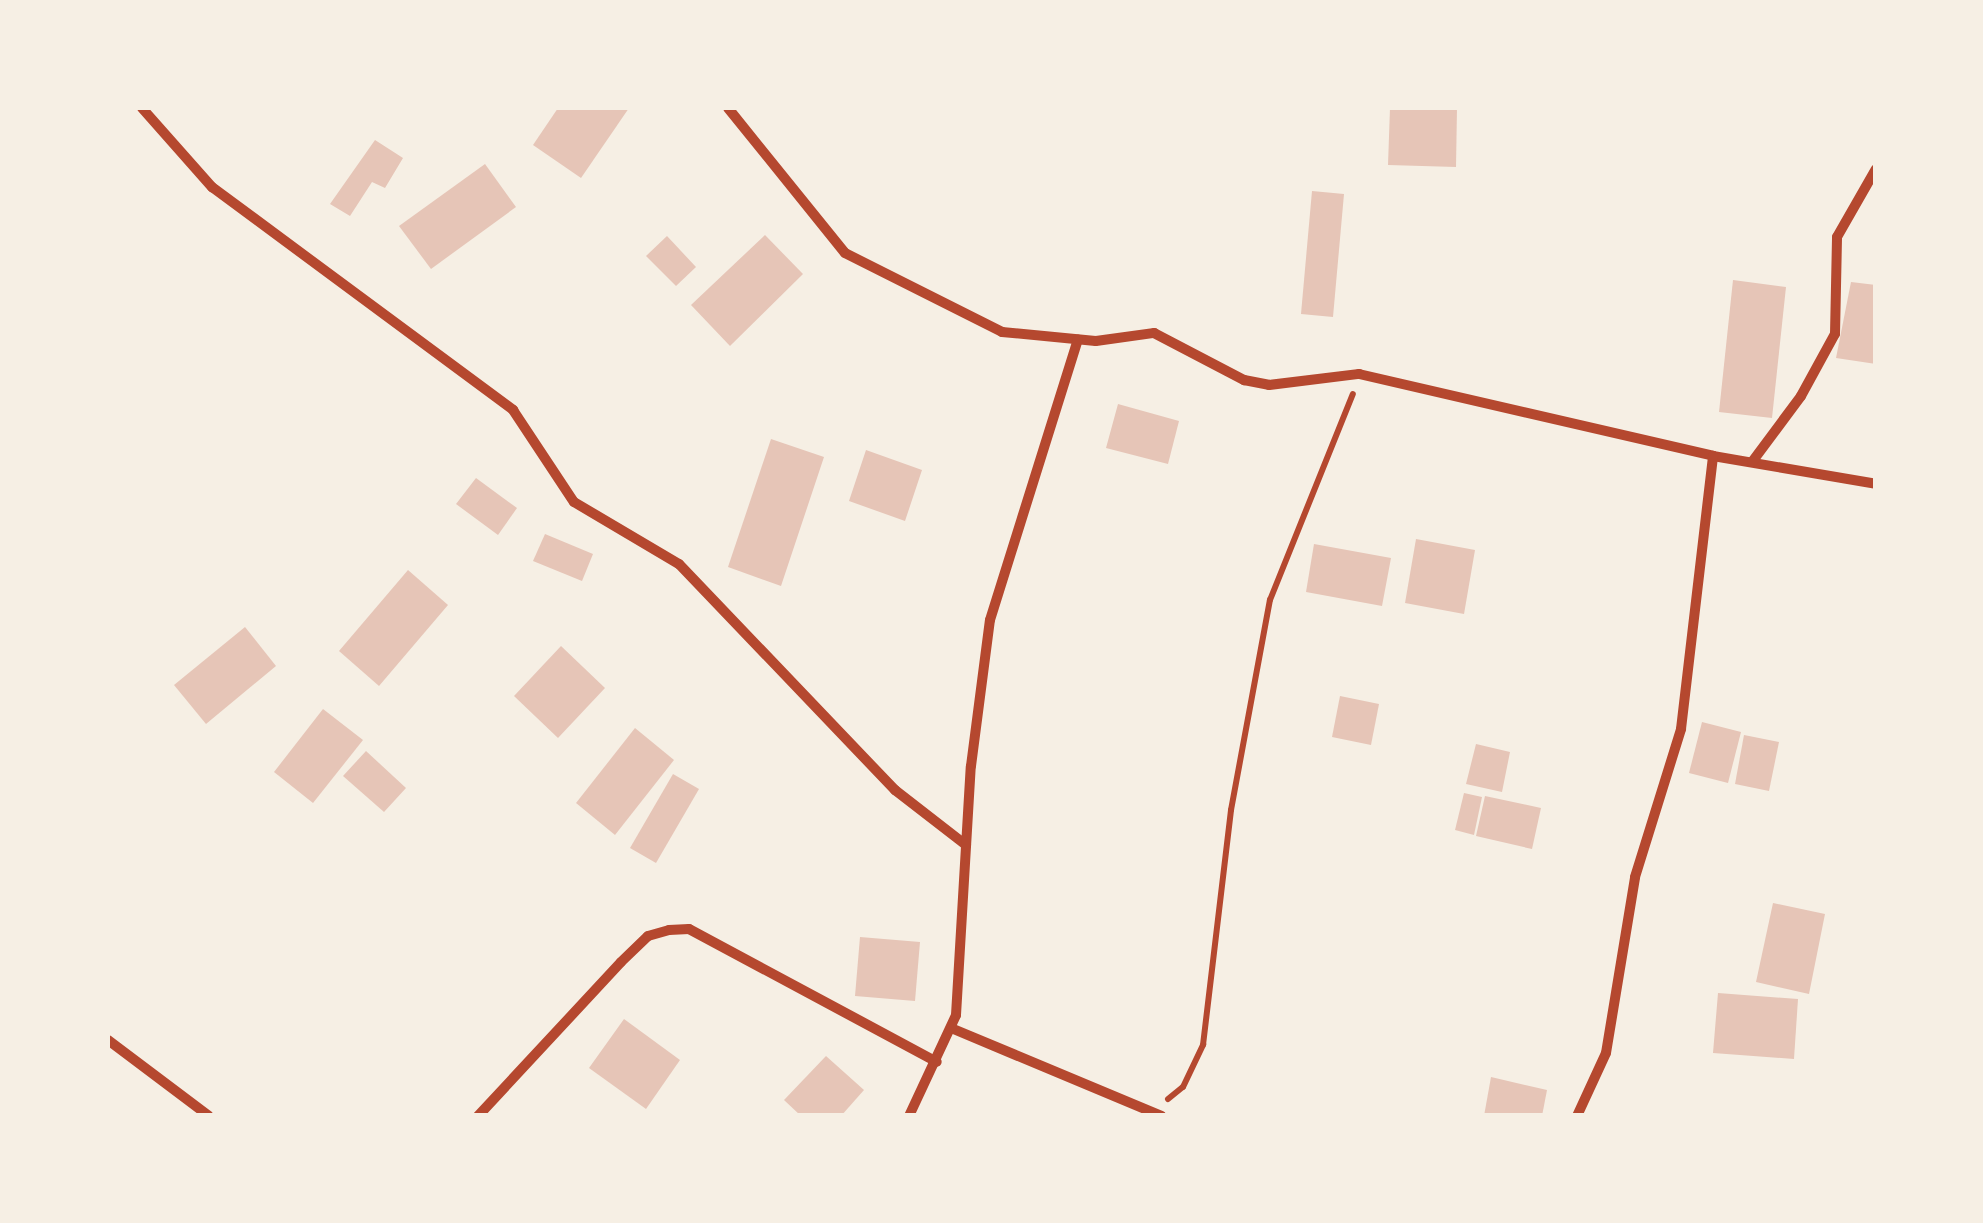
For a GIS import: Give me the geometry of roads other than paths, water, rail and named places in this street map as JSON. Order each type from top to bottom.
[{"type":"street","points":[[142,108],[212,187],[514,410],[574,502],[679,564],[894,790],[966,845]]},
{"type":"street","points":[[728,108],[845,253],[1002,332],[1078,340],[1154,332],[1244,380],[1269,385],[1361,375],[1713,456],[1876,484]]},
{"type":"street","points":[[1752,462],[1802,396],[1835,334],[1837,237],[1876,169]]},
{"type":"street","points":[[909,1116],[951,1028],[990,620],[1078,340]]},
{"type":"street","points":[[1577,1116],[1606,1053],[1636,877],[1681,729],[1713,456]]},
{"type":"street","points":[[478,1116],[621,962],[648,936],[669,930],[689,929],[937,1062]]},
{"type":"street","points":[[951,1028],[1156,1114]]},
{"type":"street","points":[[108,1040],[210,1116]]}]
